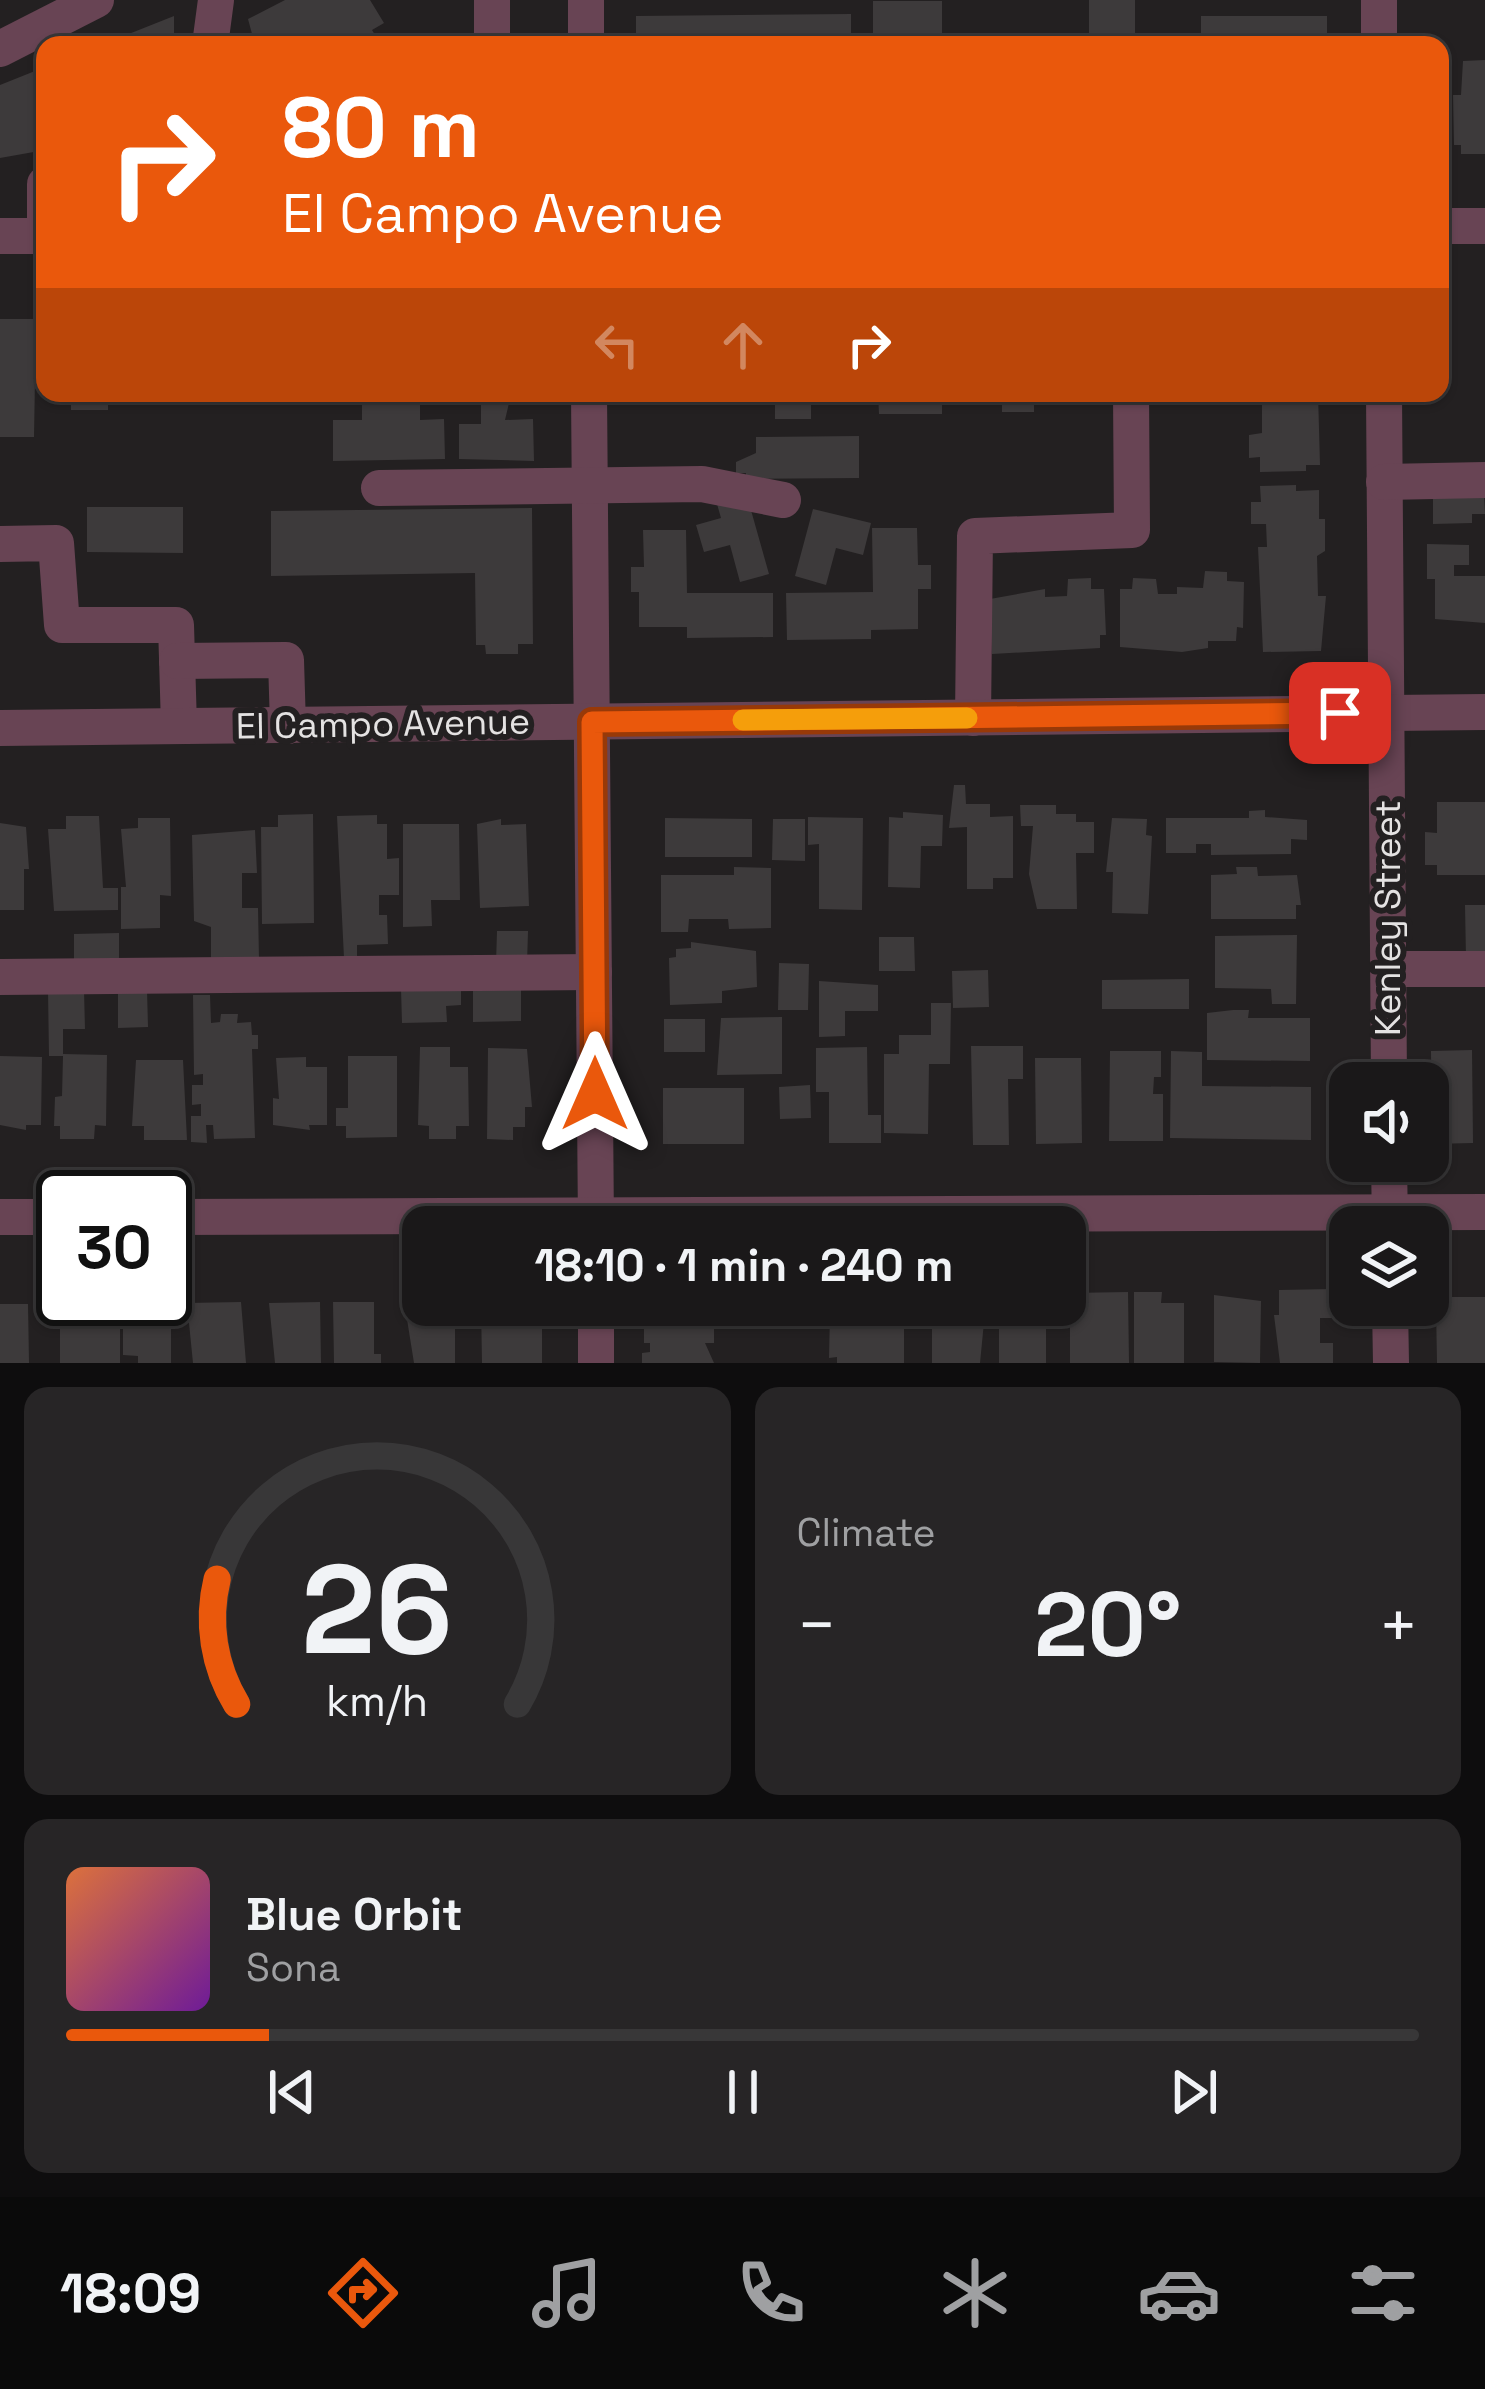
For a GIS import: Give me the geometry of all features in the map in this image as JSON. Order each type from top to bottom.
[{"type":"street","points":[[0,49],[37,14],[96,0]]},
{"type":"street","points":[[211,36],[216,0]]},
{"type":"street","points":[[492,0],[492,36]]},
{"type":"street","points":[[586,0],[586,36]]},
{"type":"street","points":[[1378,0],[1379,36]]},
{"type":"street","points":[[1449,226],[1485,226]]},
{"type":"street","points":[[0,236],[36,236]]},
{"type":"street","points":[[590,402],[596,1206]]},
{"type":"street","points":[[973,718],[975,536],[1132,530],[1131,402]]},
{"type":"street","name":"Kenley Street","points":[[1384,402],[1389,1062]]},
{"type":"street","points":[[1384,482],[1485,480]]},
{"type":"street","points":[[379,488],[702,484],[783,500]]},
{"type":"street","points":[[0,544],[56,544],[62,625],[176,625],[179,726]]},
{"type":"street","points":[[177,661],[286,660],[288,725]]},
{"type":"street","name":"El Campo Avenue","points":[[0,728],[1485,712]]},
{"type":"street","points":[[1388,969],[1485,969]]},
{"type":"street","points":[[0,976],[594,972]]},
{"type":"street","points":[[1449,1215],[1485,1212]]},
{"type":"street","points":[[0,1217],[36,1217]]},
{"type":"street","points":[[192,1217],[402,1219]]},
{"type":"street","points":[[1086,1220],[1329,1220]]},
{"type":"street","points":[[596,1326],[596,1363]]},
{"type":"street","points":[[1390,1326],[1391,1363]]},
{"type":"building","points":[[285,0],[370,0],[384,23],[372,30],[376,36],[253,36],[248,19]]},
{"type":"building","points":[[1089,0],[1135,0],[1135,36],[1089,36]]},
{"type":"building","points":[[873,1],[942,1],[942,34],[873,34]]},
{"type":"building","points":[[851,14],[851,36],[636,36],[636,16]]},
{"type":"building","points":[[174,16],[174,36],[124,36]]},
{"type":"building","points":[[1201,16],[1327,16],[1327,36],[1201,36]]},
{"type":"building","points":[[1485,60],[1485,154],[1461,154],[1461,145],[1454,145],[1453,95],[1461,95],[1463,61]]},
{"type":"building","points":[[36,71],[36,152],[0,158],[0,85]]},
{"type":"building","points":[[0,319],[36,319],[34,437],[0,437]]},
{"type":"building","points":[[71,402],[108,402],[108,410],[71,410]]},
{"type":"building","points":[[362,402],[420,402],[420,420],[444,419],[445,459],[333,461],[333,420],[362,420]]},
{"type":"building","points":[[481,402],[522,402],[509,403],[505,420],[533,419],[534,461],[459,459],[459,424],[481,424]]},
{"type":"building","points":[[775,402],[811,402],[811,419],[775,419]]},
{"type":"building","points":[[878,402],[942,402],[942,414],[879,414]]},
{"type":"building","points":[[1002,402],[1034,402],[1034,412],[1002,412]]},
{"type":"building","points":[[1262,402],[1318,402],[1320,465],[1306,465],[1306,471],[1260,472],[1260,457],[1249,458],[1249,435],[1262,433]]},
{"type":"building","points":[[859,436],[859,478],[746,479],[746,473],[736,473],[736,462],[756,453],[756,437]]},
{"type":"building","points":[[1296,485],[1296,491],[1319,490],[1319,519],[1325,519],[1325,551],[1317,556],[1318,596],[1326,596],[1321,651],[1263,652],[1258,547],[1267,547],[1266,524],[1251,524],[1251,502],[1261,502],[1260,486]]},
{"type":"building","points":[[1484,494],[1485,514],[1472,514],[1472,523],[1433,524],[1433,495]]},
{"type":"building","points":[[747,496],[769,574],[740,582],[730,545],[704,552],[696,525],[721,518],[717,504]]},
{"type":"building","points":[[87,507],[183,507],[183,553],[87,552]]},
{"type":"building","points":[[532,508],[533,644],[518,644],[518,654],[486,654],[485,645],[476,645],[475,573],[271,576],[271,511]]},
{"type":"building","points":[[813,509],[871,523],[863,555],[836,548],[826,585],[795,576]]},
{"type":"building","points":[[872,528],[917,528],[918,565],[931,565],[931,589],[918,589],[918,629],[871,630],[871,639],[787,640],[786,593],[873,592]]},
{"type":"building","points":[[643,530],[686,530],[687,593],[773,593],[773,637],[687,638],[687,627],[639,627],[639,592],[631,592],[631,567],[644,567]]},
{"type":"building","points":[[1427,544],[1469,545],[1469,565],[1454,565],[1454,576],[1485,576],[1485,623],[1435,619],[1435,579],[1427,579]]},
{"type":"building","points":[[1205,571],[1227,572],[1227,581],[1244,582],[1243,628],[1237,627],[1236,641],[1208,641],[1208,648],[1182,652],[1120,647],[1120,589],[1132,589],[1133,578],[1156,579],[1158,594],[1177,594],[1177,587],[1203,588]]},
{"type":"building","points":[[1091,578],[1091,589],[1104,589],[1106,635],[1100,635],[1100,648],[992,654],[990,599],[1045,589],[1045,597],[1067,596],[1068,579]]},
{"type":"building","points":[[954,785],[965,785],[966,804],[990,804],[990,817],[1013,816],[1013,878],[993,878],[993,889],[967,889],[967,827],[949,828]]},
{"type":"building","points":[[1437,802],[1485,802],[1485,875],[1437,875],[1437,865],[1425,865],[1425,832],[1437,833]]},
{"type":"building","points":[[1020,805],[1056,805],[1056,814],[1076,814],[1076,822],[1094,822],[1094,853],[1076,853],[1077,909],[1037,909],[1029,874],[1033,826],[1021,826]]},
{"type":"building","points":[[1265,810],[1265,817],[1307,820],[1307,840],[1291,839],[1291,854],[1211,855],[1211,844],[1196,844],[1196,853],[1166,853],[1166,818],[1249,818],[1249,811]]},
{"type":"building","points":[[903,812],[943,815],[942,846],[921,846],[920,888],[888,887],[889,817],[903,818]]},
{"type":"building","points":[[313,814],[314,923],[262,924],[261,827],[278,827],[278,815]]},
{"type":"building","points":[[377,815],[377,824],[387,824],[387,859],[399,858],[399,895],[379,895],[379,915],[387,915],[388,944],[357,945],[357,958],[344,958],[337,816]]},
{"type":"building","points":[[66,816],[99,816],[103,888],[118,888],[118,910],[54,911],[48,829],[66,829]]},
{"type":"building","points":[[808,817],[863,818],[862,910],[819,909],[819,844],[808,845]]},
{"type":"building","points":[[138,818],[170,818],[171,896],[160,895],[160,928],[121,929],[121,887],[126,887],[121,829],[138,828]]},
{"type":"building","points":[[665,818],[752,819],[752,857],[665,857]]},
{"type":"building","points":[[1112,818],[1147,819],[1146,835],[1152,836],[1148,914],[1112,913],[1113,872],[1106,872]]},
{"type":"building","points":[[501,819],[501,825],[526,824],[529,906],[480,908],[477,824]]},
{"type":"building","points":[[773,819],[805,819],[805,861],[772,860]]},
{"type":"building","points":[[0,823],[26,827],[29,869],[24,869],[24,910],[0,910]]},
{"type":"building","points":[[403,824],[459,824],[460,900],[431,900],[432,926],[403,927]]},
{"type":"building","points":[[255,830],[257,873],[242,873],[242,908],[258,908],[259,959],[211,961],[211,927],[194,921],[192,835]]},
{"type":"building","points":[[734,867],[771,868],[771,928],[729,929],[728,919],[689,919],[688,932],[661,932],[661,875],[734,875]]},
{"type":"building","points":[[1236,867],[1257,867],[1258,876],[1297,875],[1301,905],[1296,905],[1296,919],[1211,919],[1211,875],[1237,874]]},
{"type":"building","points":[[1465,905],[1485,905],[1485,957],[1466,958]]},
{"type":"building","points":[[497,931],[528,931],[527,964],[496,963]]},
{"type":"building","points":[[119,933],[119,970],[74,970],[74,934]]},
{"type":"building","points":[[1297,935],[1296,1004],[1272,1004],[1271,989],[1215,988],[1215,936]]},
{"type":"building","points":[[879,937],[914,937],[915,971],[879,971]]},
{"type":"building","points":[[691,942],[756,951],[757,987],[722,991],[722,1003],[670,1005],[669,958],[676,957],[676,949],[691,948]]},
{"type":"building","points":[[779,963],[809,964],[808,1010],[778,1010]]},
{"type":"building","points":[[988,970],[989,1007],[953,1008],[952,971]]},
{"type":"building","points":[[1189,979],[1189,1009],[1102,1009],[1102,980]]},
{"type":"building","points":[[819,981],[878,985],[878,1011],[845,1011],[845,1036],[819,1037]]},
{"type":"building","points":[[521,987],[521,1021],[473,1022],[473,988]]},
{"type":"building","points":[[461,988],[461,1005],[446,1006],[447,1022],[402,1023],[401,989]]},
{"type":"building","points":[[48,990],[84,990],[85,1029],[63,1029],[63,1054],[107,1055],[106,1126],[95,1125],[94,1139],[60,1139],[60,1126],[54,1126],[55,1097],[62,1096],[63,1056],[49,1056]]},
{"type":"building","points":[[147,990],[148,1027],[118,1028],[118,991]]},
{"type":"building","points":[[193,995],[210,995],[211,1023],[220,1022],[221,1014],[238,1014],[237,1023],[251,1022],[252,1035],[258,1035],[258,1049],[252,1049],[255,1138],[214,1139],[213,1125],[206,1125],[207,1143],[191,1142],[191,1116],[201,1116],[201,1104],[192,1105],[192,1085],[203,1085],[203,1074],[194,1075]]},
{"type":"building","points":[[931,1003],[951,1003],[950,1064],[929,1064],[928,1134],[884,1133],[884,1054],[899,1054],[899,1035],[931,1035]]},
{"type":"building","points":[[1249,1010],[1248,1018],[1310,1018],[1310,1061],[1207,1060],[1207,1013]]},
{"type":"building","points":[[782,1017],[782,1074],[717,1075],[721,1018]]},
{"type":"building","points":[[664,1019],[705,1019],[705,1052],[664,1052]]},
{"type":"building","points":[[971,1046],[1023,1046],[1023,1079],[1008,1079],[1009,1145],[973,1145]]},
{"type":"building","points":[[420,1047],[450,1047],[450,1067],[468,1067],[469,1126],[456,1126],[456,1139],[429,1139],[429,1126],[418,1125]]},
{"type":"building","points":[[867,1047],[868,1115],[881,1115],[881,1143],[829,1143],[829,1092],[816,1092],[816,1048]]},
{"type":"building","points":[[488,1048],[527,1049],[532,1107],[525,1107],[525,1127],[513,1127],[513,1140],[487,1139]]},
{"type":"building","points":[[1472,1050],[1473,1143],[1449,1144],[1449,1062],[1431,1062],[1431,1051]]},
{"type":"building","points":[[1110,1051],[1161,1051],[1161,1077],[1154,1077],[1153,1094],[1163,1094],[1163,1141],[1109,1141]]},
{"type":"building","points":[[1171,1051],[1202,1052],[1202,1086],[1311,1087],[1311,1140],[1170,1138]]},
{"type":"building","points":[[0,1056],[42,1057],[41,1125],[26,1125],[26,1130],[0,1125]]},
{"type":"building","points":[[348,1056],[397,1056],[397,1137],[346,1138],[346,1126],[336,1126],[336,1108],[348,1108]]},
{"type":"building","points":[[306,1057],[306,1067],[327,1067],[327,1125],[309,1125],[310,1130],[273,1125],[273,1098],[279,1099],[276,1058]]},
{"type":"building","points":[[1035,1058],[1081,1058],[1082,1143],[1036,1144]]},
{"type":"building","points":[[136,1060],[183,1060],[187,1140],[144,1140],[144,1126],[132,1126]]},
{"type":"building","points":[[810,1085],[811,1118],[780,1119],[779,1087]]},
{"type":"building","points":[[663,1088],[744,1088],[744,1144],[663,1144]]},
{"type":"building","points":[[1329,1289],[1329,1318],[1320,1318],[1320,1343],[1333,1343],[1333,1363],[1280,1363],[1274,1315],[1279,1315],[1279,1290]]},
{"type":"building","points":[[1128,1292],[1129,1363],[1070,1363],[1070,1326],[1086,1326],[1086,1293]]},
{"type":"building","points":[[1134,1292],[1162,1292],[1161,1303],[1184,1303],[1184,1363],[1134,1363]]},
{"type":"building","points":[[1214,1295],[1261,1301],[1260,1363],[1214,1362]]},
{"type":"building","points":[[1449,1297],[1485,1297],[1485,1363],[1437,1363],[1436,1326],[1449,1326]]},
{"type":"building","points":[[241,1302],[246,1363],[193,1363],[192,1303]]},
{"type":"building","points":[[320,1302],[321,1363],[275,1363],[269,1303]]},
{"type":"building","points":[[333,1302],[374,1302],[374,1354],[381,1354],[381,1363],[334,1363]]},
{"type":"building","points":[[0,1304],[28,1304],[29,1363],[0,1363]]},
{"type":"building","points":[[60,1326],[120,1326],[120,1363],[60,1363]]},
{"type":"building","points":[[123,1326],[171,1326],[171,1363],[138,1363],[138,1356],[123,1355]]},
{"type":"building","points":[[408,1326],[455,1326],[455,1363],[414,1363]]},
{"type":"building","points":[[481,1326],[542,1326],[542,1363],[482,1363]]},
{"type":"building","points":[[644,1326],[714,1326],[714,1343],[705,1343],[714,1363],[642,1363],[642,1353],[650,1352],[650,1343],[644,1343]]},
{"type":"building","points":[[830,1326],[904,1326],[904,1363],[837,1363],[837,1357],[829,1358]]},
{"type":"building","points":[[932,1326],[984,1326],[980,1363],[932,1363]]},
{"type":"building","points":[[999,1326],[1046,1326],[1046,1363],[999,1363]]},
{"type":"slow traffic","points":[[743,720],[967,718]]},
{"type":"route","points":[[595,1094],[592,722],[1340,713]]}]
